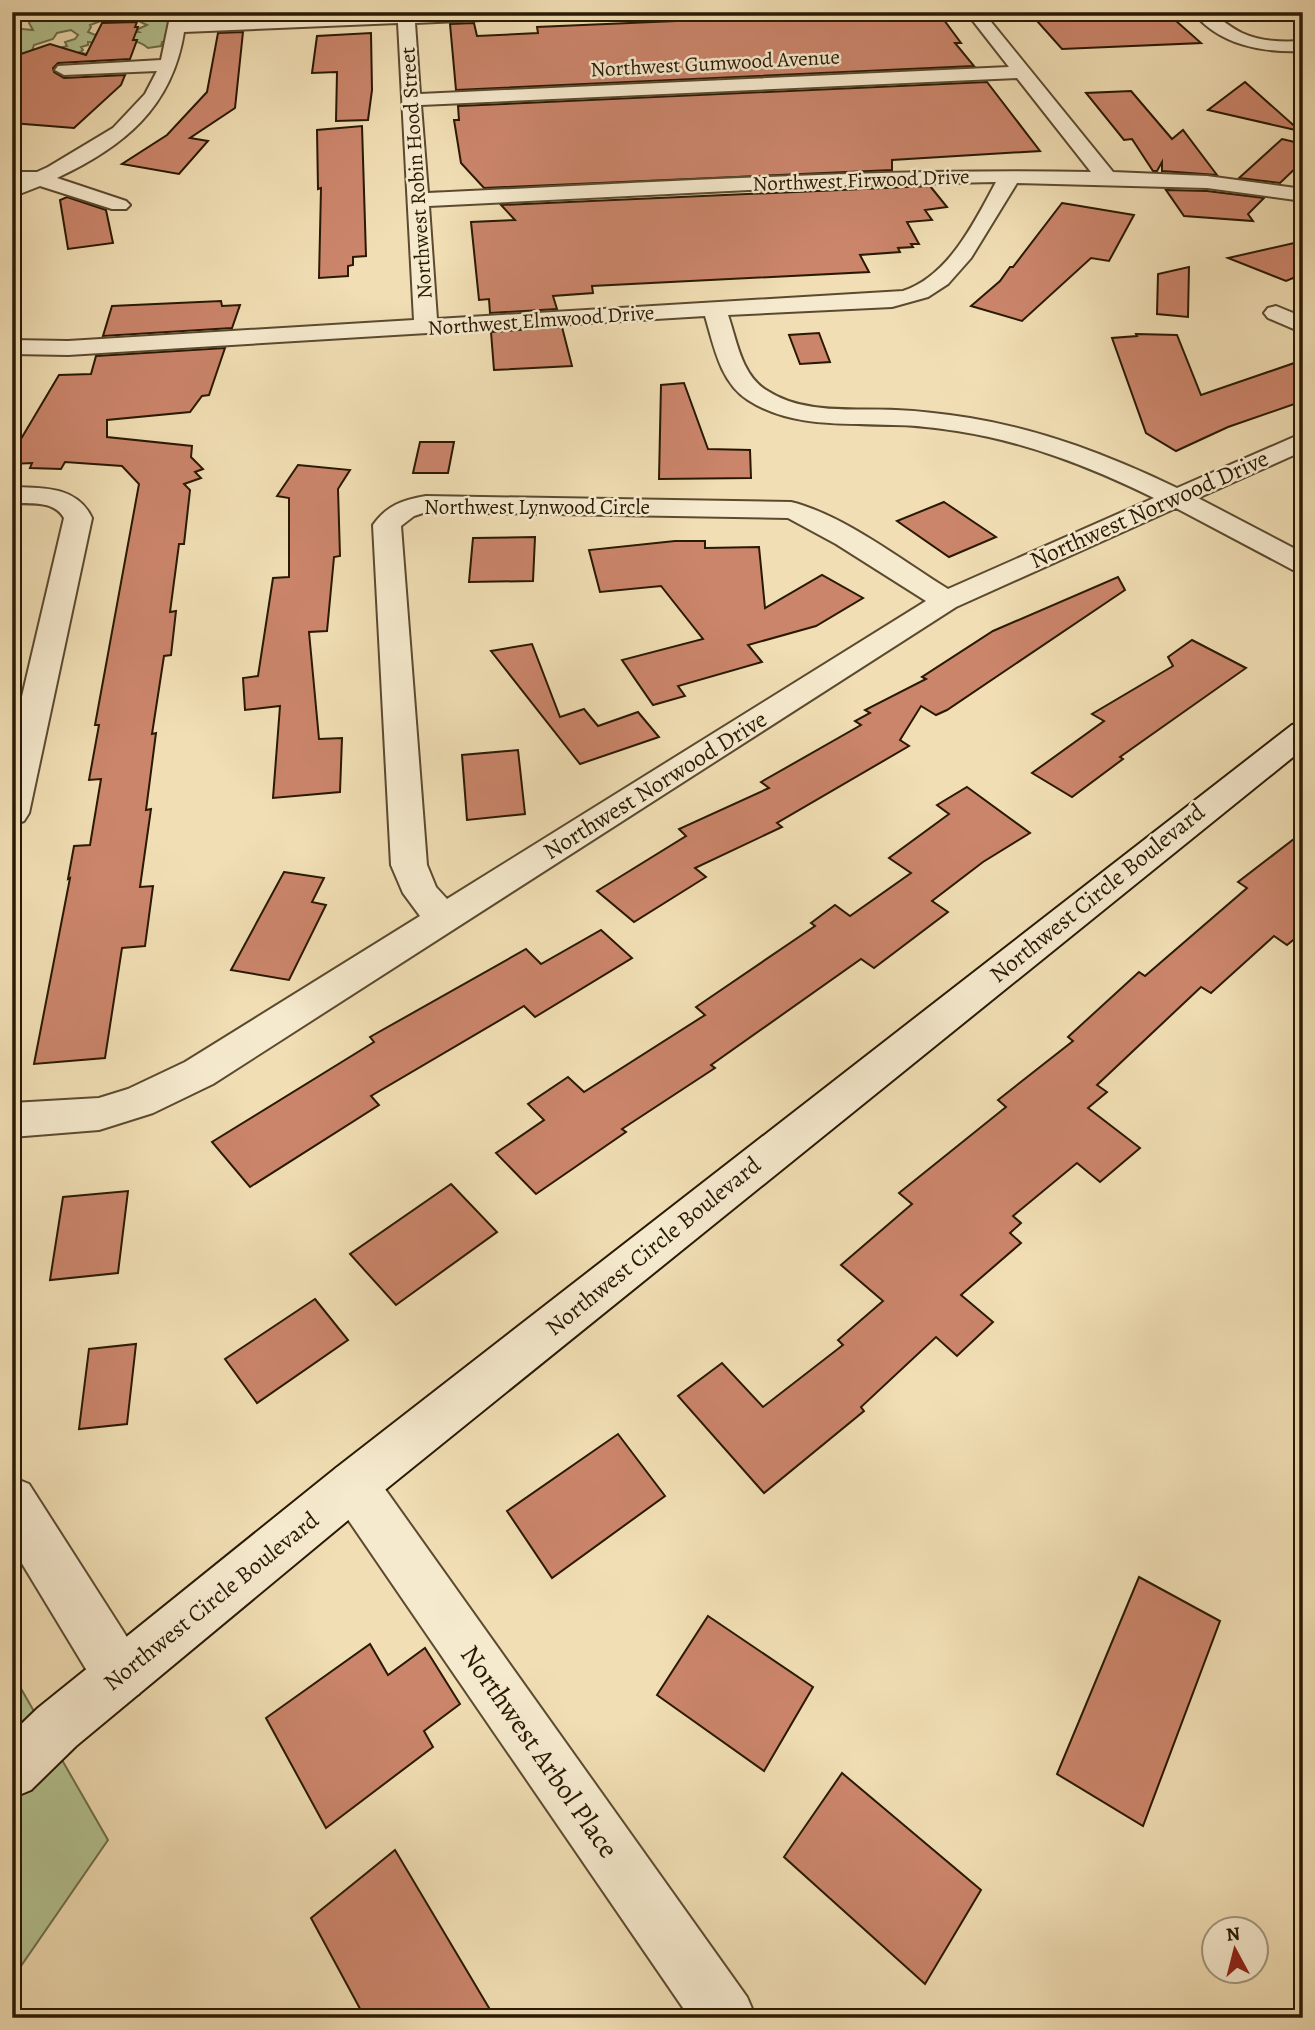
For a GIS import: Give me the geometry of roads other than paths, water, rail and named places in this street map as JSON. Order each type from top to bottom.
[{"type":"street","points":[[12,191],[85,155],[132,120],[157,89],[168,65],[178,20],[405,19],[552,12]]},
{"type":"street","points":[[974,12],[1107,178]]},
{"type":"street","points":[[1201,12],[1225,33],[1247,43],[1275,47],[1303,46]]},
{"type":"street","name":"Northwest Robin Hood Street","points":[[405,19],[426,327]]},
{"type":"street","points":[[64,70],[168,65]]},
{"type":"street","name":"Northwest Gumwood Avenue","points":[[410,100],[1022,72]]},
{"type":"street","points":[[12,172],[119,205]]},
{"type":"street","name":"Northwest Firwood Drive","points":[[418,200],[900,177],[1010,176],[1207,182],[1303,195]]},
{"type":"street","name":"Northwest Elmwood Drive","points":[[12,347],[68,348],[892,300],[919,293],[937,282],[960,256],[1010,176]]},
{"type":"street","points":[[714,310],[736,374],[756,395],[777,405],[832,416],[908,418],[984,427],[1079,454],[1174,498],[1303,564]]},
{"type":"street","points":[[1276,313],[1303,326]]},
{"type":"street","name":"Northwest Norwood Drive","points":[[12,1120],[99,1114],[139,1102],[208,1068],[442,917],[946,601],[1303,441]]},
{"type":"street","points":[[12,495],[56,498],[71,504],[78,518],[12,813]]},
{"type":"street","name":"Northwest Lynwood Circle","points":[[442,917],[421,893],[409,865],[387,525],[394,515],[426,504],[791,510],[846,538],[946,601]]},
{"type":"street","name":"Northwest Circle Boulevard","points":[[12,1771],[57,1727],[353,1485],[1303,732]]},
{"type":"street","name":"Northwest Arbol Place","points":[[353,1485],[726,2018]]},
{"type":"street","points":[[12,1501],[120,1675]]}]
